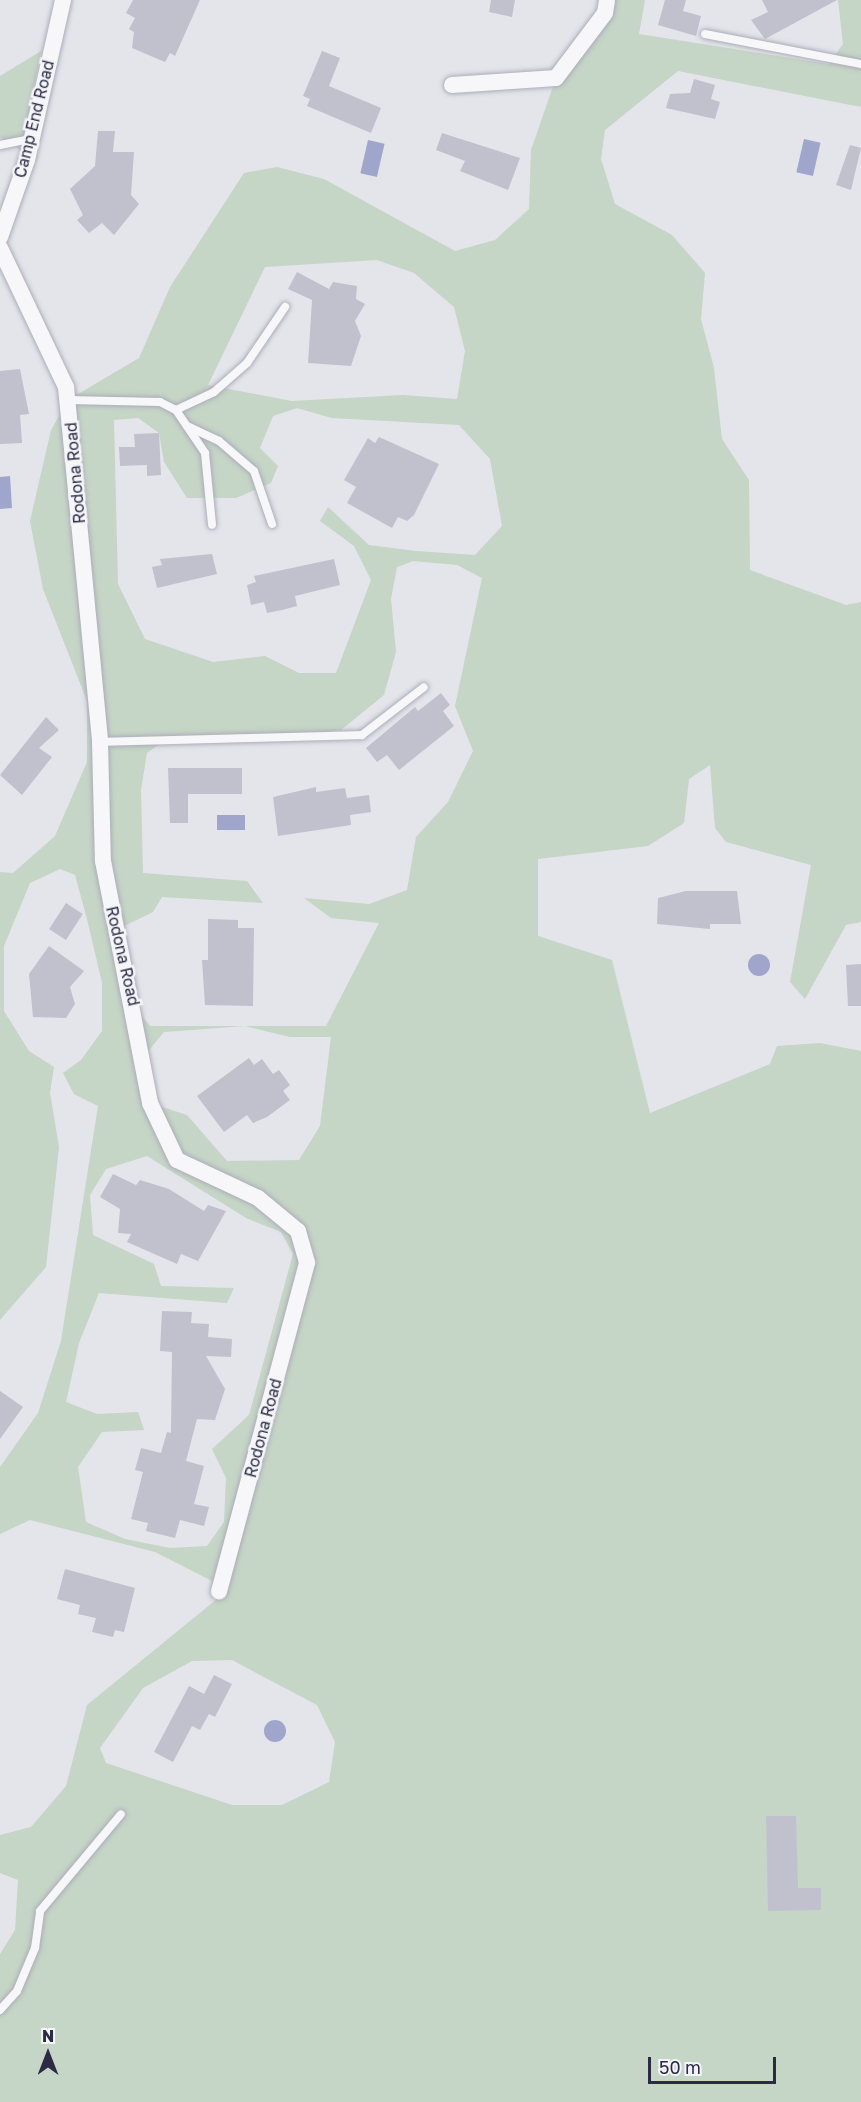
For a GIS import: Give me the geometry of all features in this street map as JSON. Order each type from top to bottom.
[{"type":"street","name":"Camp End Road","points":[[0,237],[32,139],[63,0]]},
{"type":"street","points":[[452,85],[556,78],[605,13],[607,0]]},
{"type":"street","name":"Rodona Road","points":[[0,248],[66,387],[100,742],[103,861],[150,1103],[177,1160],[258,1198],[298,1231],[307,1263],[219,1591]]},
{"type":"lane","points":[[705,34],[861,64]]},
{"type":"lane","points":[[0,145],[32,139]]},
{"type":"lane","points":[[176,410],[214,392],[247,363],[285,308]]},
{"type":"lane","points":[[68,400],[160,402],[176,410],[205,453],[212,525]]},
{"type":"lane","points":[[186,426],[219,441],[254,471],[272,524]]},
{"type":"lane","points":[[100,742],[362,735],[424,687]]},
{"type":"lane","points":[[0,2010],[17,1991],[34,1948],[40,1911],[121,1814]]},
{"type":"green space","points":[[607,0],[645,0],[639,34],[829,64],[843,44],[838,0],[861,0],[861,107],[678,71],[605,130],[601,159],[615,204],[672,235],[705,273],[701,319],[714,368],[722,439],[749,480],[750,570],[846,605],[861,602],[861,922],[846,925],[805,999],[790,982],[811,865],[726,842],[715,828],[710,765],[689,779],[684,823],[648,846],[538,859],[538,936],[612,960],[650,1113],[770,1064],[777,1046],[820,1043],[861,1051],[861,2102],[0,2102],[0,1954],[15,1930],[18,1880],[0,1873],[0,1835],[31,1827],[66,1786],[87,1705],[217,1599],[212,1581],[155,1552],[30,1520],[0,1534],[0,1467],[38,1413],[61,1341],[98,1106],[74,1094],[63,1073],[81,1060],[102,1031],[102,983],[87,919],[75,875],[60,869],[30,883],[4,946],[4,1011],[29,1051],[54,1067],[50,1093],[59,1147],[46,1267],[0,1320],[0,872],[13,873],[55,836],[87,762],[87,701],[43,589],[30,521],[51,430],[68,400],[139,358],[170,287],[244,173],[277,167],[324,179],[455,251],[495,240],[529,209],[531,150],[556,78]],"holes":[[[377,260],[414,273],[454,307],[465,351],[457,399],[403,395],[292,401],[208,385],[265,267]],[[297,408],[332,418],[459,425],[490,459],[502,526],[475,555],[416,551],[369,545],[328,507],[320,521],[354,546],[371,580],[336,673],[299,673],[265,656],[213,662],[145,639],[118,584],[114,420],[138,418],[159,433],[164,462],[187,498],[236,498],[271,483],[278,466],[260,448],[273,416]],[[413,561],[457,565],[482,578],[455,706],[473,751],[448,802],[416,837],[407,890],[369,904],[304,898],[331,918],[379,923],[326,1026],[150,1026],[134,1006],[116,930],[153,912],[162,897],[263,903],[247,881],[143,873],[141,790],[147,753],[166,739],[296,737],[341,730],[384,695],[396,652],[391,599],[397,567]],[[245,1026],[290,1037],[331,1037],[320,1126],[299,1160],[227,1161],[187,1115],[150,1103],[144,1056],[164,1032]],[[147,1156],[246,1218],[281,1232],[293,1254],[249,1415],[212,1449],[226,1478],[224,1522],[207,1546],[170,1548],[125,1539],[86,1522],[78,1467],[102,1432],[144,1430],[138,1412],[97,1414],[66,1402],[79,1343],[99,1293],[227,1303],[234,1288],[161,1286],[154,1264],[93,1235],[90,1195],[106,1169]],[[232,1660],[317,1705],[335,1742],[329,1782],[282,1805],[232,1805],[106,1763],[100,1748],[143,1688],[192,1661]]]},
{"type":"green space","points":[[41,51],[21,150],[0,137],[0,76]]},
{"type":"water","points":[[804,139],[821,143],[813,176],[796,172]]},
{"type":"water","points":[[368,140],[385,144],[377,177],[360,173]]},
{"type":"water","points":[[10,476],[12,508],[0,509],[0,477]]},
{"type":"water","points":[[217,815],[245,815],[245,830],[217,830]]},
{"type":"water","points":[[759,954],[767,957],[770,965],[767,973],[759,976],[751,973],[748,965],[751,957]]},
{"type":"water","points":[[275,1720],[283,1723],[286,1731],[283,1739],[275,1742],[267,1739],[264,1731],[267,1723]]},
{"type":"building","points":[[133,0],[200,0],[175,56],[170,53],[165,62],[132,48],[134,32],[129,29],[135,18],[126,13]]},
{"type":"building","points":[[491,0],[515,0],[512,17],[489,12]]},
{"type":"building","points":[[665,0],[686,0],[683,11],[701,16],[696,36],[658,25]]},
{"type":"building","points":[[762,0],[837,0],[765,39],[751,20],[768,12]]},
{"type":"building","points":[[322,51],[340,58],[329,86],[381,108],[371,133],[307,106],[310,99],[303,96]]},
{"type":"building","points":[[694,79],[715,85],[711,99],[720,102],[715,119],[666,108],[670,94],[690,93]]},
{"type":"building","points":[[98,131],[115,131],[113,152],[134,152],[131,195],[139,204],[114,235],[102,223],[89,233],[77,220],[83,215],[70,189],[95,166]]},
{"type":"building","points":[[442,133],[520,158],[508,190],[460,171],[465,161],[436,150]]},
{"type":"building","points":[[850,145],[861,148],[851,190],[836,185]]},
{"type":"building","points":[[297,272],[329,289],[333,282],[357,286],[356,299],[365,304],[355,321],[361,336],[351,366],[308,363],[312,300],[288,289]]},
{"type":"building","points":[[20,369],[29,414],[20,415],[22,443],[0,444],[0,371]]},
{"type":"building","points":[[159,433],[161,475],[147,476],[147,465],[120,466],[119,447],[135,447],[134,434]]},
{"type":"building","points":[[379,437],[439,464],[414,515],[407,521],[398,517],[392,528],[347,503],[356,487],[344,480],[368,438],[375,443]]},
{"type":"building","points":[[212,554],[217,574],[157,588],[152,567],[162,565],[160,559]]},
{"type":"building","points":[[334,559],[340,585],[295,596],[297,606],[282,610],[267,613],[264,602],[251,605],[247,585],[256,582],[254,576]]},
{"type":"building","points":[[441,693],[450,705],[443,711],[454,726],[399,770],[387,755],[377,762],[366,748],[415,707],[418,711]]},
{"type":"building","points":[[46,717],[59,730],[39,748],[52,757],[22,795],[0,775]]},
{"type":"building","points":[[168,768],[242,768],[242,794],[188,794],[188,823],[170,823]]},
{"type":"building","points":[[316,787],[316,792],[345,788],[347,798],[369,795],[371,812],[350,815],[351,825],[278,836],[273,797]]},
{"type":"building","points":[[686,891],[737,891],[741,924],[710,924],[710,929],[657,924],[658,898]]},
{"type":"building","points":[[66,903],[83,914],[66,940],[49,929]]},
{"type":"building","points":[[208,919],[238,920],[238,928],[254,928],[253,1006],[205,1005],[202,960],[208,960]]},
{"type":"building","points":[[49,946],[84,971],[70,987],[75,1004],[66,1018],[33,1017],[29,974]]},
{"type":"building","points":[[861,964],[861,1006],[848,1006],[846,965]]},
{"type":"building","points":[[249,1058],[254,1065],[262,1059],[273,1074],[279,1070],[290,1085],[283,1091],[290,1100],[267,1117],[253,1123],[247,1115],[224,1132],[197,1096]]},
{"type":"building","points":[[113,1174],[136,1185],[140,1180],[169,1189],[204,1211],[208,1205],[226,1211],[198,1261],[181,1254],[177,1264],[127,1242],[131,1234],[118,1233],[120,1209],[100,1197]]},
{"type":"building","points":[[162,1311],[192,1312],[191,1323],[209,1324],[208,1337],[232,1339],[231,1357],[206,1356],[225,1389],[215,1420],[197,1419],[186,1461],[204,1466],[194,1504],[209,1507],[204,1526],[180,1520],[175,1538],[146,1531],[148,1523],[131,1519],[143,1472],[135,1470],[141,1448],[161,1453],[167,1432],[171,1433],[172,1352],[160,1351]]},
{"type":"building","points":[[0,1391],[23,1407],[0,1439]]},
{"type":"building","points":[[65,1569],[135,1588],[124,1632],[115,1630],[113,1637],[92,1632],[96,1618],[78,1614],[80,1605],[57,1599]]},
{"type":"building","points":[[214,1675],[232,1684],[215,1717],[209,1714],[200,1730],[192,1726],[173,1762],[154,1752],[189,1686],[204,1694]]},
{"type":"building","points":[[766,1816],[796,1816],[798,1888],[821,1888],[821,1910],[768,1911]]}]
